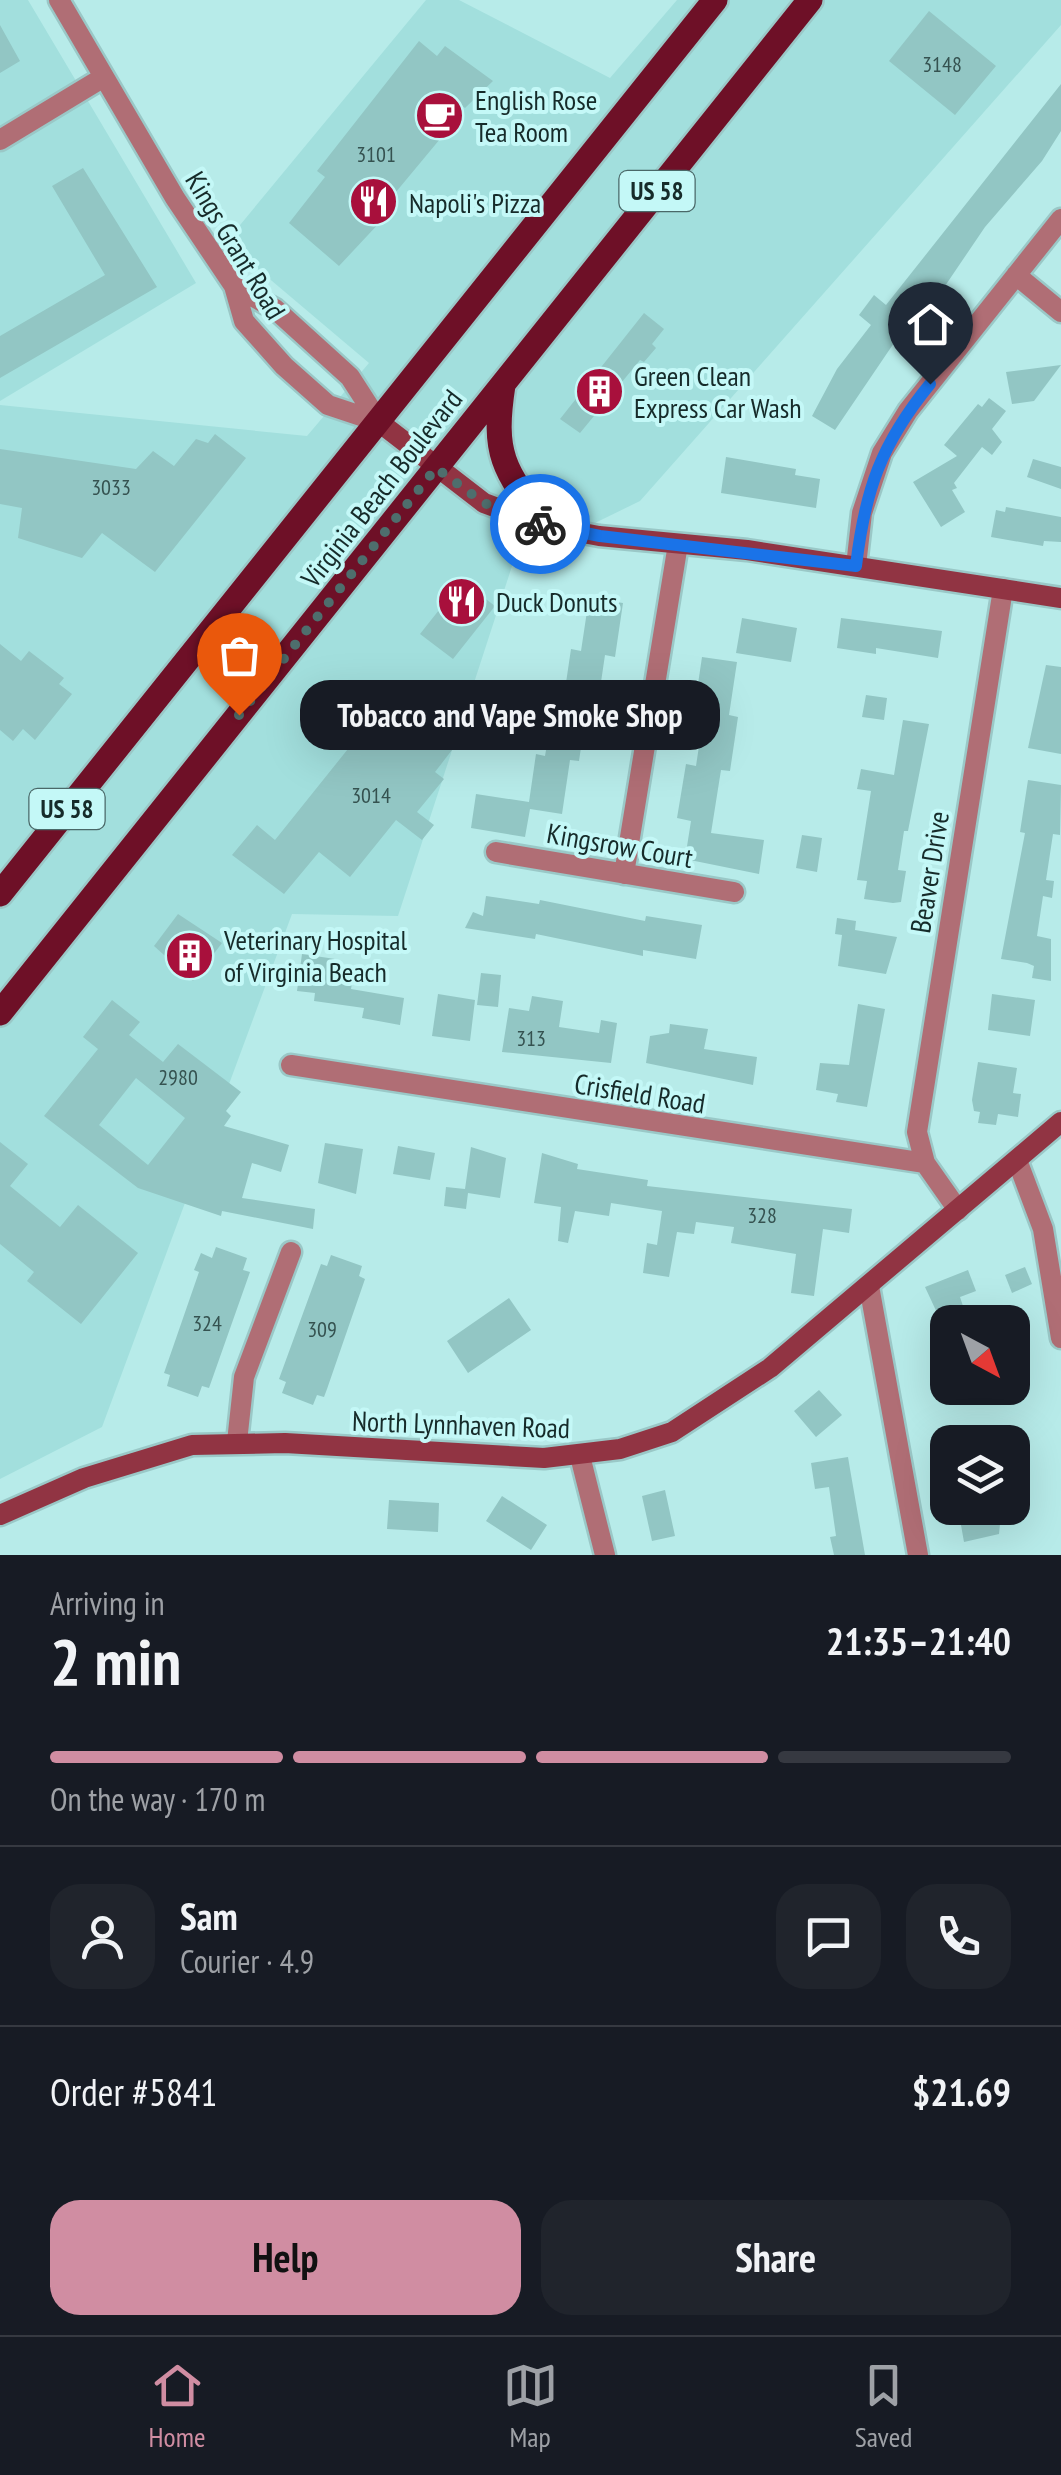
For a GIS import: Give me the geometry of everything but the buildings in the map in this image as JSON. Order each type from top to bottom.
[{"type":"main road","name":"Virginia Beach Boulevard","points":[[0,894],[715,0]]},
{"type":"main road","name":"Virginia Beach Boulevard","points":[[0,1013],[810,0]]},
{"type":"main road","points":[[504,382],[498,420],[500,451],[520,492],[546,526]]},
{"type":"street","name":"Kings Grant Road","points":[[59,0],[175,198],[234,286],[244,321],[284,366],[334,408],[378,422],[500,512],[546,526],[856,566],[1061,598]]},
{"type":"street","points":[[0,140],[104,78]]},
{"type":"street","points":[[856,566],[862,514],[882,453],[908,411],[1061,219]]},
{"type":"street","points":[[1016,275],[1061,312]]},
{"type":"street","points":[[234,286],[276,308],[350,377],[378,422]]},
{"type":"street","points":[[624,874],[678,544]]},
{"type":"street","name":"Beaver Drive","points":[[925,1162],[918,1132],[1003,590]]},
{"type":"street","name":"Kingsrow Court","points":[[496,852],[734,892]]},
{"type":"street","name":"Crisfield Road","points":[[291,1066],[925,1162]]},
{"type":"street","name":"North Lynnhaven Road","points":[[0,1515],[148,1456],[237,1442],[544,1458],[580,1456],[672,1432],[712,1410],[770,1368],[1061,1122]]},
{"type":"street","points":[[1017,1160],[1043,1228],[1061,1338]]},
{"type":"street","points":[[925,1162],[958,1210]]},
{"type":"street","points":[[237,1442],[244,1377],[291,1252]]},
{"type":"street","points":[[869,1286],[918,1555]]},
{"type":"street","points":[[580,1456],[605,1555]]},
{"type":"shaded area","points":[[0,0],[28,0],[196,283],[0,401]]},
{"type":"shaded area","points":[[426,0],[459,0],[610,78],[677,0],[1061,0],[1061,25],[640,501],[513,563],[398,916],[292,914],[102,1427],[0,1479],[0,405],[307,436],[369,363],[226,242]]},
{"type":"way so far","points":[[239,715],[436,468],[500,512],[540,524]]},
{"type":"place","name":"English Rose Tea Room","points":[[440,115]]},
{"type":"place","name":"Napoli's Pizza","points":[[374,202]]},
{"type":"place","name":"Green Clean Express Car Wash","points":[[599,391]]},
{"type":"place","name":"Duck Donuts","points":[[461,601]]},
{"type":"place","name":"Tobacco and Vape Smoke Shop","points":[[239,715]]},
{"type":"place","name":"Veterinary Hospital of Virginia Beach","points":[[189,955]]},
{"type":"route","points":[[540,524],[600,536],[746,550],[856,566],[862,514],[873,475],[908,411],[930,384]]}]
